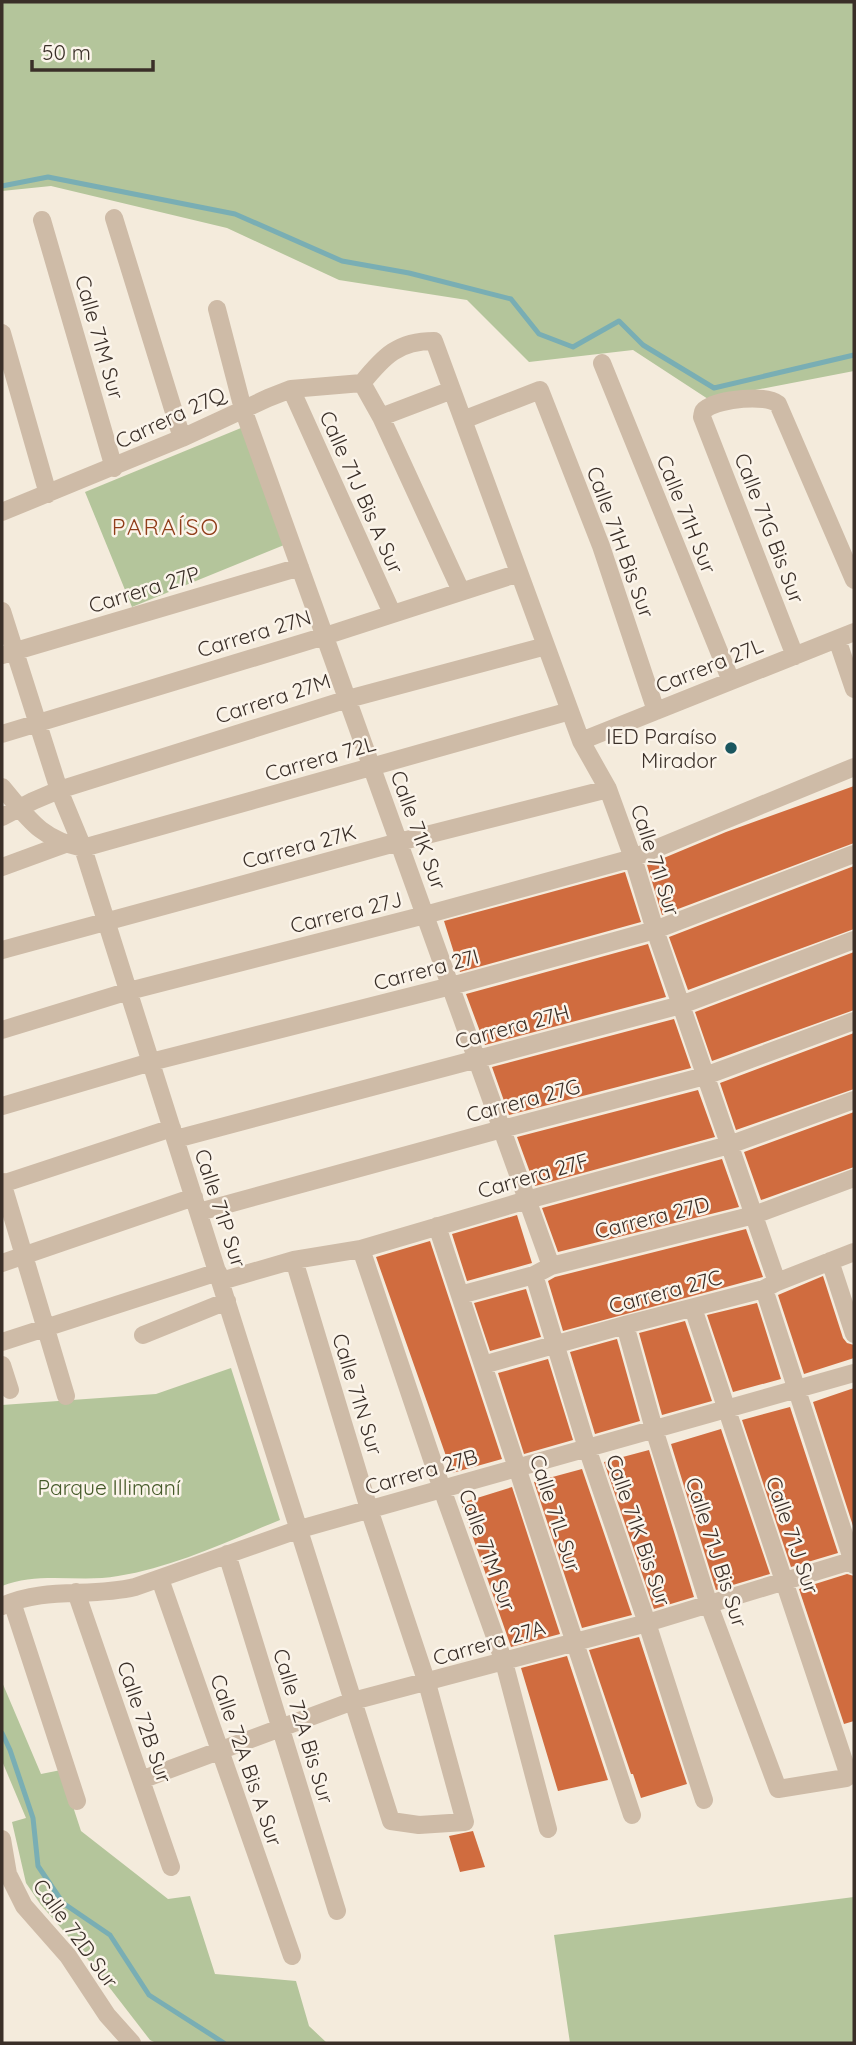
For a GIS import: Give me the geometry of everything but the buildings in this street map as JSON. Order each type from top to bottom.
[{"type":"street","points":[[114,218],[182,438]]},
{"type":"street","name":"Calle 71M Sur","points":[[42,220],[114,468]]},
{"type":"street","name":"Calle 71K Sur","points":[[217,309],[243,409],[551,1266]]},
{"type":"street","points":[[2,333],[48,494]]},
{"type":"street","name":"Calle 71I Sur","points":[[362,383],[389,353],[418,341],[434,341],[580,741],[608,789],[633,858],[655,930],[754,1214],[797,1389],[854,1562]]},
{"type":"street","name":"Calle 71H Sur","points":[[602,363],[731,681]]},
{"type":"street","points":[[362,383],[461,591]]},
{"type":"street","name":"Carrera 27Q","points":[[2,512],[114,468],[291,389],[362,383]]},
{"type":"street","name":"Calle 71J Bis A Sur","points":[[291,389],[392,613]]},
{"type":"street","points":[[380,417],[452,390]]},
{"type":"street","name":"Calle 71H Bis Sur","points":[[463,420],[540,390],[601,546],[656,711]]},
{"type":"street","name":"Calle 71G Bis Sur","points":[[795,656],[702,417],[707,407],[733,401],[769,399],[778,404],[854,580]]},
{"type":"street","name":"Carrera 27P","points":[[8,653],[300,566]]},
{"type":"street","name":"Carrera 27N","points":[[2,734],[325,636],[519,573]]},
{"type":"street","name":"Calle 71P Sur","points":[[2,611],[8,653],[83,848],[391,1821]]},
{"type":"street","points":[[846,635],[854,689]]},
{"type":"street","name":"Carrera 27L","points":[[580,741],[846,635]]},
{"type":"street","name":"Carrera 27M","points":[[2,817],[59,790],[348,699],[546,646]]},
{"type":"street","name":"Carrera 72L","points":[[83,848],[570,711]]},
{"type":"street","name":"Carrera 27J","points":[[2,1030],[129,991],[633,858],[854,767]]},
{"type":"street","points":[[2,787],[45,835],[83,848]]},
{"type":"street","name":"Carrera 27K","points":[[2,950],[399,842],[608,789]]},
{"type":"street","points":[[2,867],[65,844]]},
{"type":"street","name":"Carrera 27I","points":[[2,1106],[151,1062],[451,986],[655,930],[854,854]]},
{"type":"street","name":"Carrera 27H","points":[[2,1183],[174,1134],[681,1005],[854,940]]},
{"type":"street","name":"Carrera 27G","points":[[2,1263],[197,1205],[705,1076],[854,1021]]},
{"type":"street","name":"Carrera 27F","points":[[2,1342],[219,1276],[361,1249],[527,1199],[729,1145],[854,1100]]},
{"type":"street","name":"Carrera 27D","points":[[460,1295],[534,1275],[551,1266],[754,1214],[854,1178]]},
{"type":"street","points":[[2,1183],[66,1396]]},
{"type":"street","name":"Calle 71L Sur","points":[[437,1226],[632,1815]]},
{"type":"street","name":"Calle 71M Sur","points":[[361,1249],[503,1662],[548,1829]]},
{"type":"street","name":"Carrera 27C","points":[[483,1365],[771,1285],[854,1252]]},
{"type":"street","name":"Calle 71N Sur","points":[[294,1260],[369,1509],[427,1683],[465,1822],[419,1825],[391,1821]]},
{"type":"street","points":[[830,1261],[854,1334]]},
{"type":"street","name":"Calle 71K Bis Sur","points":[[534,1275],[587,1448],[704,1800]]},
{"type":"street","points":[[143,1335],[227,1301]]},
{"type":"street","name":"Calle 71J Sur","points":[[693,1308],[849,1776],[778,1789]]},
{"type":"street","name":"Calle 71J Bis Sur","points":[[625,1325],[654,1429],[709,1605],[778,1789]]},
{"type":"street","points":[[2,1365],[10,1390]]},
{"type":"street","name":"Carrera 27B","points":[[7,1604],[41,1594],[122,1590],[300,1529],[854,1373]]},
{"type":"street","name":"Calle 72A Bis Sur","points":[[227,1554],[337,1911]]},
{"type":"street","name":"Carrera 27A","points":[[141,1780],[354,1701],[647,1623],[854,1562]]},
{"type":"street","name":"Calle 72A Bis A Sur","points":[[160,1579],[292,1956]]},
{"type":"street","name":"Calle 72B Sur","points":[[76,1592],[171,1867]]},
{"type":"street","points":[[7,1604],[77,1801]]},
{"type":"street","name":"Calle 72D Sur","points":[[2,1839],[8,1874],[24,1906],[68,1956],[107,2015],[132,2043]]},
{"type":"green space","points":[[2,2],[854,2],[854,371],[708,399],[633,350],[529,362],[467,300],[339,280],[227,228],[51,186],[2,191]]},
{"type":"green space","points":[[241,428],[289,543],[132,607],[85,492]]},
{"type":"green space","name":"Parque Illimaní","points":[[231,1368],[280,1520],[200,1552],[139,1572],[104,1578],[30,1579],[2,1586],[2,1405],[156,1394]]},
{"type":"green space","points":[[2,1682],[41,1774],[61,1770],[81,1831],[168,1899],[190,1896],[215,1974],[296,1981],[309,2026],[327,2043],[156,2043],[150,2040],[26,1883],[12,1822],[26,1818],[2,1761]]},
{"type":"green space","points":[[854,1897],[854,2043],[570,2043],[554,1935]]},
{"type":"waterway","points":[[2,186],[48,177],[235,214],[342,261],[409,273],[511,299],[539,334],[573,347],[619,321],[643,345],[714,388],[854,355]]},
{"type":"waterway","points":[[2,1733],[33,1818],[38,1866],[63,1903],[110,1935],[149,1995],[224,2043]]},
{"type":"place","name":"IED Paraíso Mirador","points":[[731,748]]},
{"type":"district","name":"PARAÍSO","points":[[166,526]]}]
